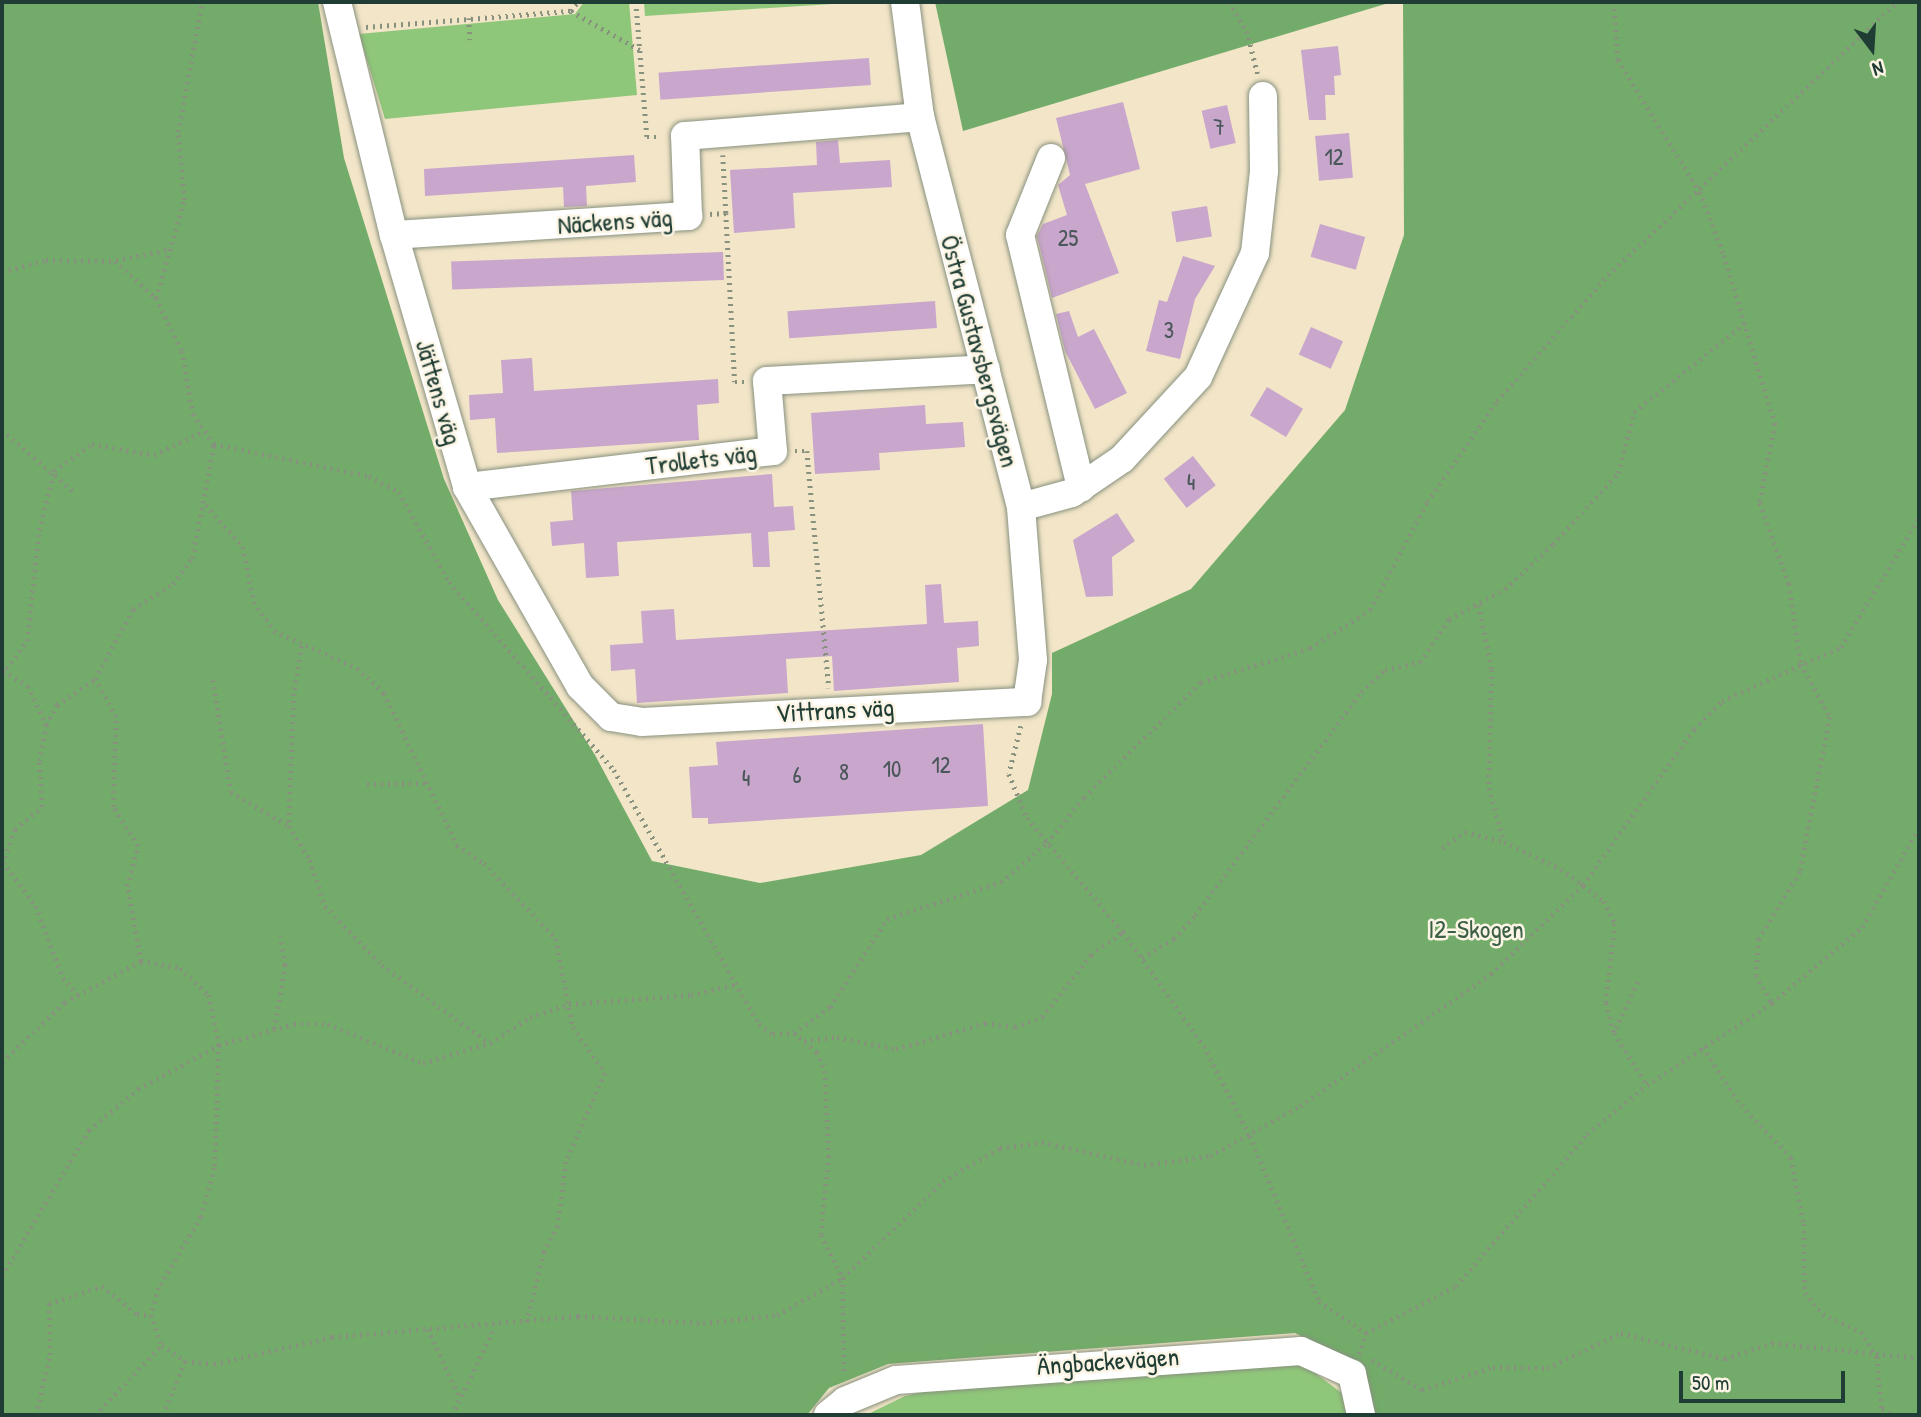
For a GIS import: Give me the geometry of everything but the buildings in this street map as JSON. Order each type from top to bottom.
[{"type":"street","name":"Östra Gustavsbergsvägen","points":[[905,2],[920,117],[1021,507],[1034,660],[1027,702]]},
{"type":"street","name":"Jättens väg","points":[[339,15],[394,235],[467,486],[580,686],[611,717],[642,722]]},
{"type":"street","points":[[1021,507],[1082,488],[1161,422],[1198,377],[1232,311],[1255,253],[1264,172],[1263,96]]},
{"type":"street","points":[[685,136],[920,117]]},
{"type":"street","name":"Näckens väg","points":[[394,235],[688,216],[685,136]]},
{"type":"street","points":[[1051,158],[1020,235],[1082,488]]},
{"type":"street","points":[[767,380],[986,369]]},
{"type":"street","name":"Trollets väg","points":[[467,486],[773,451],[767,380]]},
{"type":"street","name":"Vittrans väg","points":[[642,722],[831,710],[1027,702]]},
{"type":"street","name":"Ängbackevägen","points":[[836,1408],[896,1380],[962,1372],[1301,1351],[1352,1374],[1361,1415]]},
{"type":"path","points":[[156,298],[173,249],[184,201],[178,132],[202,2]]},
{"type":"path","points":[[571,10],[577,2]]},
{"type":"path","points":[[636,2],[647,137],[685,136]]},
{"type":"path","points":[[1229,2],[1247,31],[1263,96]]},
{"type":"path","points":[[1614,2],[1618,60],[1700,192],[1775,424],[1760,503],[1789,583],[1801,664],[1830,717],[1800,872],[1759,939],[1756,975],[1772,1003]]},
{"type":"path","points":[[115,261],[156,298],[182,351],[202,432],[214,443],[369,476],[399,492],[449,582],[614,770],[759,1024],[773,1034],[794,1033],[830,1007],[887,919],[1001,881],[1047,843],[1084,797],[1201,682],[1310,648],[1370,610],[1427,502],[1497,401],[1608,275],[1700,192],[1815,74],[1897,2]]},
{"type":"path","points":[[339,15],[469,19],[571,10],[640,51]]},
{"type":"path","points":[[469,19],[470,40]]},
{"type":"path","points":[[722,133],[735,382],[767,380]]},
{"type":"path","points":[[688,216],[726,214]]},
{"type":"path","points":[[2,272],[46,260],[115,261],[173,249]]},
{"type":"path","points":[[1142,958],[1174,939],[1195,915],[1361,692],[1385,670],[1420,662],[1449,619],[1479,605],[1544,553],[1618,473],[1634,412],[1744,324]]},
{"type":"path","points":[[2,430],[54,471],[75,493]]},
{"type":"path","points":[[46,725],[28,686],[3,672],[27,642],[39,530],[54,471],[92,444],[154,455],[202,432]]},
{"type":"path","points":[[78,994],[63,978],[36,906],[3,863],[15,829],[42,807],[39,761],[46,725],[57,705],[95,679],[133,609],[173,584],[192,558],[206,506],[214,443]]},
{"type":"path","points":[[773,451],[807,451],[831,710]]},
{"type":"path","points":[[206,506],[243,547],[254,602],[274,631],[302,646],[356,668],[384,693],[457,845],[484,863],[556,939],[573,1027],[605,1073],[566,1162],[558,1226],[544,1252],[527,1322]]},
{"type":"path","points":[[2,1062],[78,994],[141,961],[180,968],[209,995],[219,1045],[215,1168],[201,1217],[159,1289],[151,1315],[162,1345],[185,1361],[214,1364],[332,1337],[427,1329],[494,1327],[578,1316],[703,1323],[777,1315],[843,1278],[943,1181],[1000,1148],[1042,1142],[1144,1165],[1174,1165],[1250,1136],[1490,974],[1583,885],[1694,729],[1723,701],[1841,647],[1919,517]]},
{"type":"path","points":[[1479,605],[1492,670],[1489,788],[1504,842]]},
{"type":"path","points":[[289,826],[294,694],[302,646]]},
{"type":"path","points":[[95,679],[116,717],[113,807],[138,846],[127,886],[141,961]]},
{"type":"path","points":[[213,680],[231,792],[289,826],[310,860],[325,906],[419,996],[490,1043]]},
{"type":"path","points":[[1027,702],[1009,774],[1027,818],[1123,932],[1204,1046],[1250,1136],[1319,1301],[1352,1329],[1366,1333]]},
{"type":"path","points":[[367,784],[428,783]]},
{"type":"path","points":[[1919,828],[1861,927],[1772,1003],[1647,1085],[1587,1134],[1456,1286],[1366,1333],[1359,1353],[1422,1390],[1493,1367],[1547,1368],[1621,1333],[1725,1359],[1772,1343],[1877,1357],[1919,1358]]},
{"type":"path","points":[[1442,848],[1465,832],[1504,842],[1583,885],[1604,901],[1615,924],[1606,1003],[1614,1033],[1647,1085]]},
{"type":"path","points":[[804,1041],[837,1037],[896,1049],[985,1023],[1014,1027],[1042,1017],[1082,964],[1123,932]]},
{"type":"path","points":[[274,1029],[285,965],[280,936]]},
{"type":"path","points":[[1614,1033],[1638,982]]},
{"type":"path","points":[[2,1276],[89,1130],[138,1089],[219,1045],[274,1029],[328,1024],[423,1063],[490,1043],[530,1017],[569,1004],[691,995],[737,984]]},
{"type":"path","points":[[794,1033],[804,1041],[825,1072],[830,1156],[821,1235],[843,1278],[836,1408]]},
{"type":"path","points":[[1703,1047],[1737,1100],[1791,1158],[1804,1224],[1805,1293],[1823,1314],[1861,1332],[1877,1357],[1882,1409],[1893,1415]]},
{"type":"path","points":[[36,1415],[50,1355],[49,1304],[102,1286],[136,1314],[151,1315]]},
{"type":"path","points":[[452,1415],[458,1394],[494,1327]]},
{"type":"path","points":[[427,1329],[458,1394]]},
{"type":"path","points":[[95,1415],[162,1345]]},
{"type":"path","points":[[163,1415],[185,1361]]},
{"type":"green space","name":"I2-Skogen","points":[[2,2],[318,2],[344,158],[444,479],[498,600],[595,755],[652,861],[760,883],[921,855],[1028,790],[1052,694],[1052,653],[1191,589],[1345,410],[1404,235],[1403,2],[1919,2],[1919,1415],[1375,1415],[1362,1368],[1295,1333],[888,1364],[829,1388],[807,1415],[2,1415]]},
{"type":"green space","points":[[584,2],[629,2],[637,95],[385,119],[359,34],[575,14]]},
{"type":"green space","points":[[644,2],[863,2],[645,16]]},
{"type":"green space","points":[[935,2],[1392,2],[963,131]]},
{"type":"green space","points":[[1303,1364],[1343,1394],[1349,1415],[866,1415],[905,1396],[972,1381]]}]
